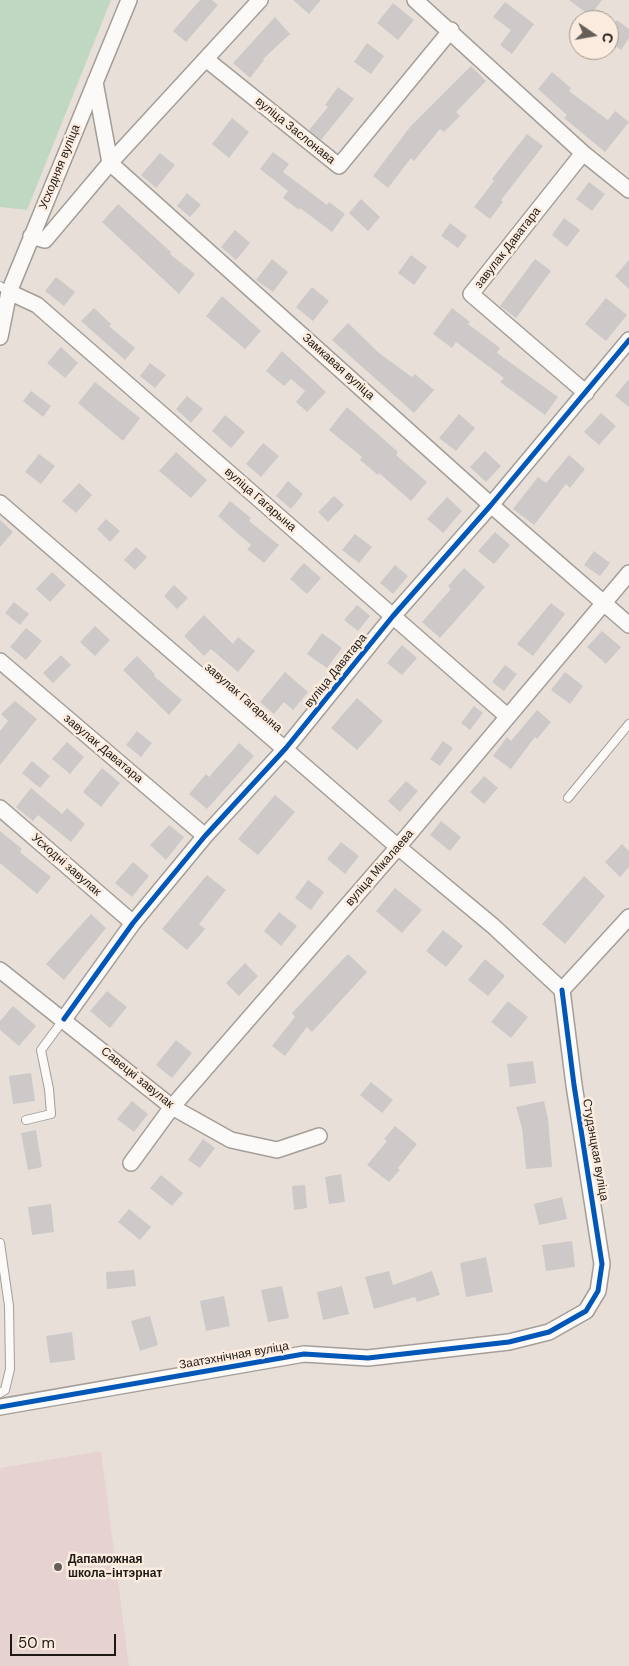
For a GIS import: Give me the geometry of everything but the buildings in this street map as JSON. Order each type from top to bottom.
[{"type":"street","name":"Усходняя вуліца","points":[[0,336],[4,289],[31,236],[129,0]]},
{"type":"street","points":[[31,236],[45,240],[110,163],[207,60],[260,0]]},
{"type":"street","points":[[415,0],[583,153],[629,190]]},
{"type":"street","name":"вуліца Заслонава","points":[[207,60],[339,166],[450,30]]},
{"type":"street","points":[[95,82],[110,163]]},
{"type":"street","name":"завулак Даватара","points":[[583,153],[471,294],[586,393]]},
{"type":"street","name":"Замкавая вуліца","points":[[110,163],[491,505],[629,625]]},
{"type":"street","name":"вуліца Гагарына","points":[[4,289],[37,305],[507,716]]},
{"type":"street","name":"вуліца Даватара","points":[[64,1019],[133,923],[205,836],[286,748],[393,616],[491,505],[629,340]]},
{"type":"street","name":"завулак Гагарына","points":[[0,503],[286,748],[398,847],[493,926],[562,990]]},
{"type":"street","name":"вуліца Мікалаева","points":[[131,1164],[172,1107],[398,847],[629,572]]},
{"type":"street","name":"завулак Даватара","points":[[0,662],[205,836]]},
{"type":"street","name":"Усходні завулак","points":[[0,808],[133,923]]},
{"type":"street","points":[[562,990],[629,917]]},
{"type":"street","name":"Савецкі завулак","points":[[0,970],[64,1019],[172,1107],[231,1140],[278,1150],[319,1136]]},
{"type":"street","name":"Студэнцкая вуліца","points":[[562,990],[574,1085],[602,1264],[598,1292],[586,1311]]},
{"type":"street","name":"Заатэхнічная вуліца","points":[[0,1407],[304,1354],[368,1358],[509,1342],[549,1332],[586,1311]]},
{"type":"lane","points":[[568,798],[629,724]]},
{"type":"lane","points":[[26,1120],[51,1114],[49,1089],[41,1050],[64,1019]]},
{"type":"lane","points":[[0,1244],[9,1306],[10,1369],[5,1390],[0,1393]]},
{"type":"lane","points":[[0,1307],[9,1306]]},
{"type":"shaded area","name":"Дапаможная школа-інтэрнат","points":[[101,1451],[129,1666],[0,1666],[0,1468]]},
{"type":"green space","points":[[0,0],[111,0],[27,210],[0,207]]},
{"type":"cycle path","points":[[64,1019],[133,923],[205,836],[286,748],[393,616],[491,505],[629,340]]},
{"type":"cycle path","points":[[0,1407],[304,1354],[368,1358],[509,1342],[549,1332],[586,1311],[598,1291],[602,1264],[574,1085],[562,990]]},
{"type":"place","name":"Дапаможная школа-інтэрнат","points":[[58,1567]]}]
